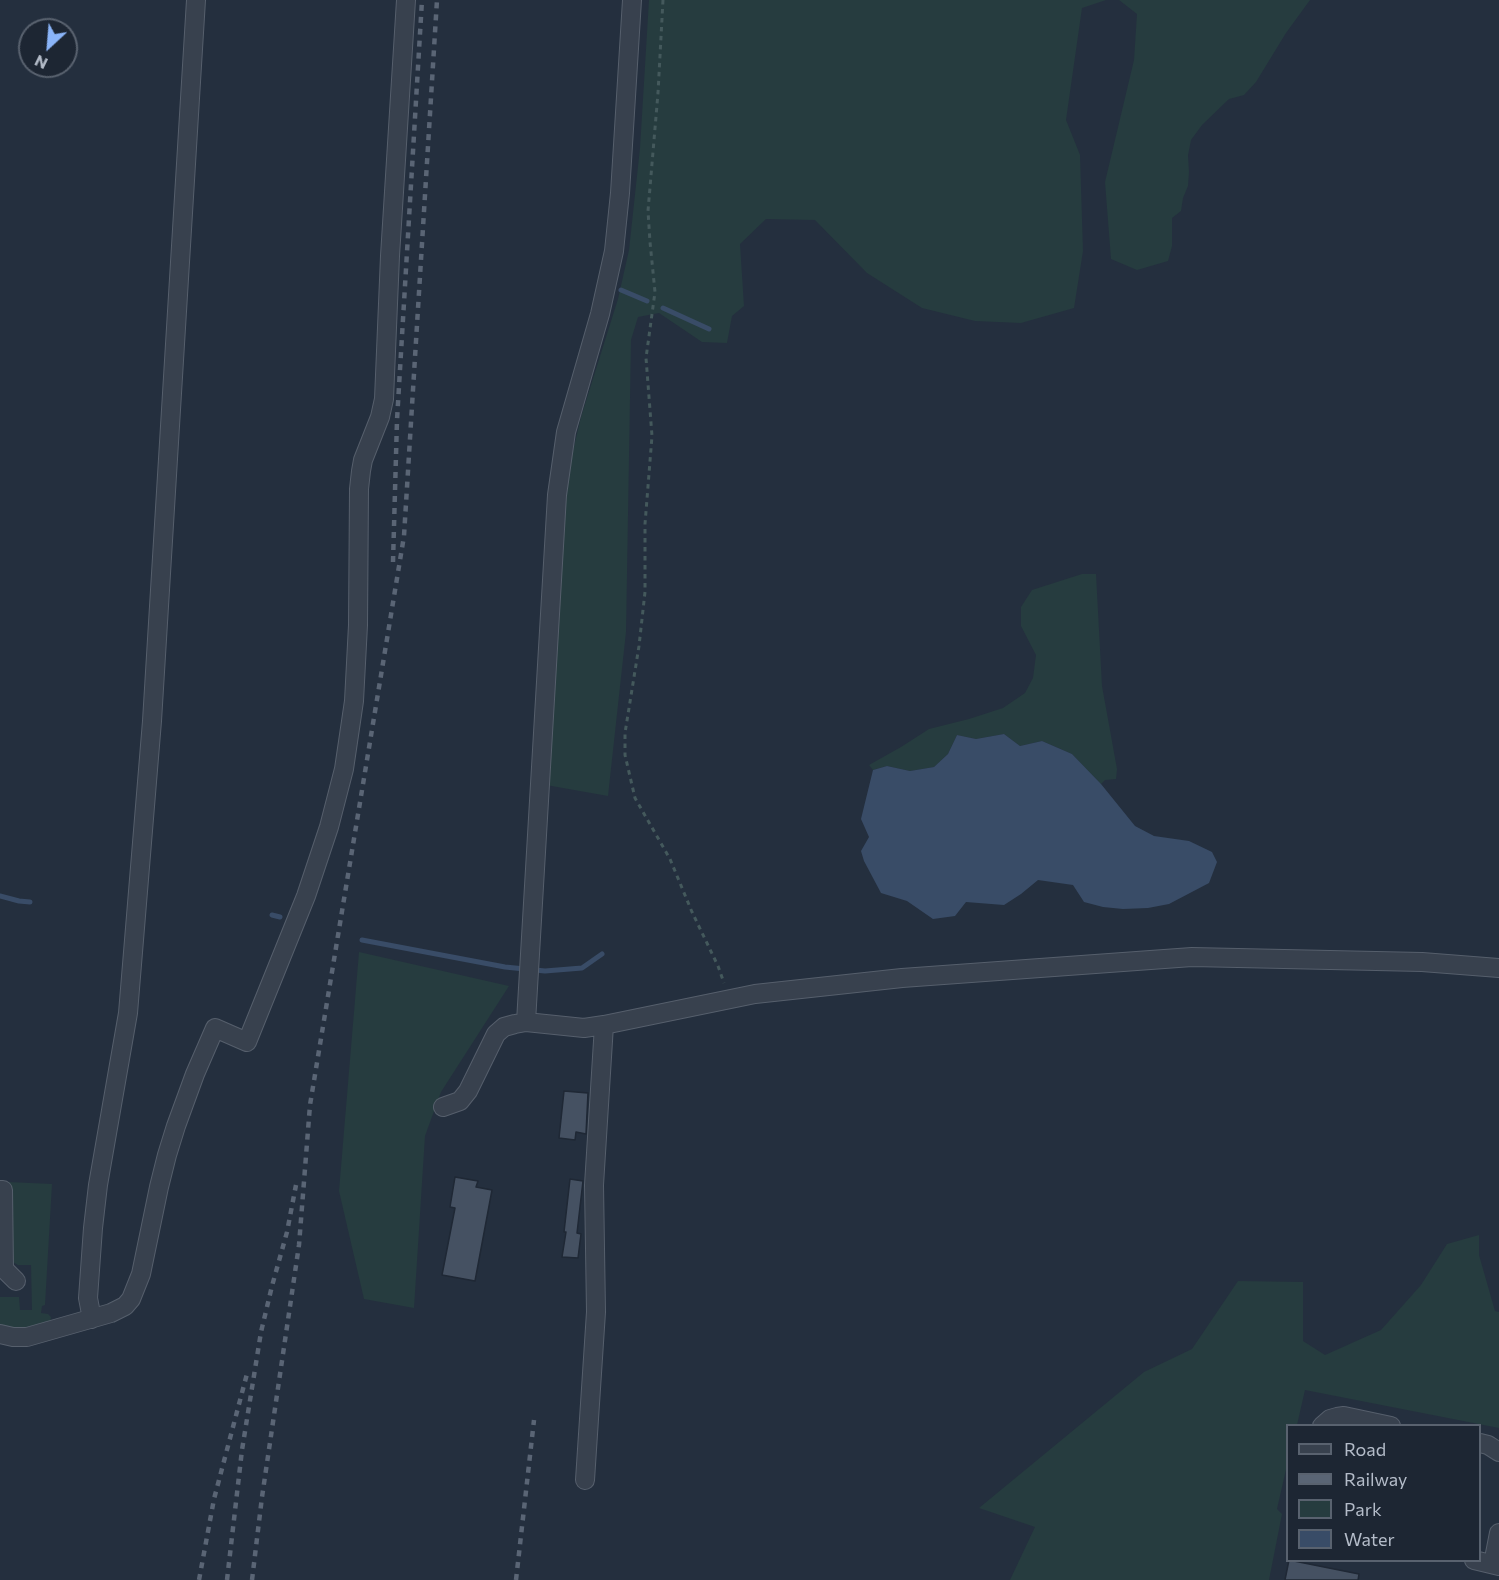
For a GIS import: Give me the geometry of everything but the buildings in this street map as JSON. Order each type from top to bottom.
[{"type":"lane","points":[[92,1319],[88,1298],[93,1228],[128,1013],[153,710],[196,0]]},
{"type":"lane","points":[[0,1334],[27,1337],[111,1313],[125,1306],[131,1299],[141,1274],[161,1176],[195,1074],[215,1028],[247,1042],[306,896],[337,798],[354,700],[361,471],[384,399],[390,256],[406,0]]},
{"type":"lane","points":[[525,1022],[557,495],[566,432],[603,304],[614,251],[620,193],[632,0]]},
{"type":"lane","points":[[443,1107],[460,1101],[468,1091],[496,1034],[504,1027],[525,1022],[584,1028],[754,994],[902,978],[1192,957],[1422,962],[1499,968]]},
{"type":"lane","points":[[585,1480],[596,1312],[594,1185],[604,1025]]},
{"type":"lane","points":[[0,1190],[3,1190],[4,1269],[16,1281]]},
{"type":"lane","points":[[1323,1424],[1330,1419],[1344,1416],[1386,1424]]},
{"type":"lane","points":[[1481,1443],[1499,1452]]},
{"type":"lane","points":[[1481,1562],[1496,1565],[1499,1533]]},
{"type":"path","points":[[663,0],[648,212],[655,292],[646,358],[652,436],[645,524],[645,592],[625,733],[625,755],[635,798],[670,859],[718,966],[730,999]]},
{"type":"green space","points":[[649,0],[1106,0],[1082,8],[1066,120],[1080,155],[1083,251],[1074,308],[1021,323],[975,321],[922,308],[867,273],[815,220],[766,219],[740,244],[744,306],[732,316],[727,343],[702,342],[659,313],[638,317],[631,340],[626,632],[608,796],[546,785],[554,636],[567,476],[581,417],[618,299],[629,250],[640,148]]},
{"type":"green space","points":[[1119,0],[1310,0],[1286,33],[1256,82],[1244,95],[1229,99],[1202,125],[1191,140],[1188,155],[1188,186],[1181,211],[1172,218],[1172,246],[1168,261],[1137,270],[1111,259],[1105,182],[1134,60],[1137,14]]},
{"type":"green space","points":[[1082,574],[1096,574],[1102,686],[1117,769],[1116,779],[1105,780],[1101,784],[1072,754],[1042,741],[1020,746],[1004,734],[976,739],[957,735],[948,754],[934,767],[910,771],[887,766],[873,770],[869,765],[929,729],[1003,708],[1025,693],[1033,678],[1036,655],[1021,626],[1021,607],[1032,590]]},
{"type":"green space","points":[[359,952],[509,986],[441,1092],[425,1136],[414,1308],[364,1299],[339,1191]]},
{"type":"green space","points":[[8,1182],[52,1184],[45,1305],[42,1306],[41,1313],[51,1317],[50,1326],[22,1331],[0,1326],[0,1297],[19,1297],[20,1310],[32,1310],[31,1265],[18,1265],[11,1261],[9,1253]]},
{"type":"green space","points":[[1479,1235],[1479,1255],[1495,1311],[1499,1312],[1499,1428],[1305,1390],[1297,1424],[1286,1424],[1286,1469],[1277,1509],[1282,1514],[1269,1580],[1010,1580],[1035,1527],[979,1508],[1144,1372],[1192,1349],[1238,1281],[1303,1282],[1303,1341],[1325,1355],[1381,1330],[1421,1285],[1447,1244]]},
{"type":"water","points":[[1004,734],[1020,746],[1042,741],[1072,754],[1101,784],[1135,826],[1154,836],[1189,841],[1212,852],[1217,862],[1209,883],[1169,904],[1123,909],[1084,902],[1073,885],[1038,880],[1004,905],[966,902],[955,916],[933,919],[907,901],[881,893],[861,851],[869,837],[861,819],[873,770],[887,766],[910,771],[934,767],[948,754],[957,735],[976,739]]},
{"type":"waterway","points":[[621,290],[647,301]]},
{"type":"waterway","points":[[663,308],[709,329]]},
{"type":"waterway","points":[[0,896],[30,902]]},
{"type":"waterway","points":[[272,915],[280,917]]},
{"type":"waterway","points":[[362,940],[505,967],[545,971],[582,968],[602,954]]},
{"type":"railway","points":[[393,562],[397,420],[422,0]]},
{"type":"railway","points":[[252,1580],[299,1245],[310,1105],[404,536],[437,0]]},
{"type":"railway","points":[[227,1580],[242,1450],[261,1332],[287,1232],[296,1185]]},
{"type":"railway","points":[[199,1580],[214,1499],[248,1370]]},
{"type":"railway","points":[[516,1580],[534,1420]]}]
